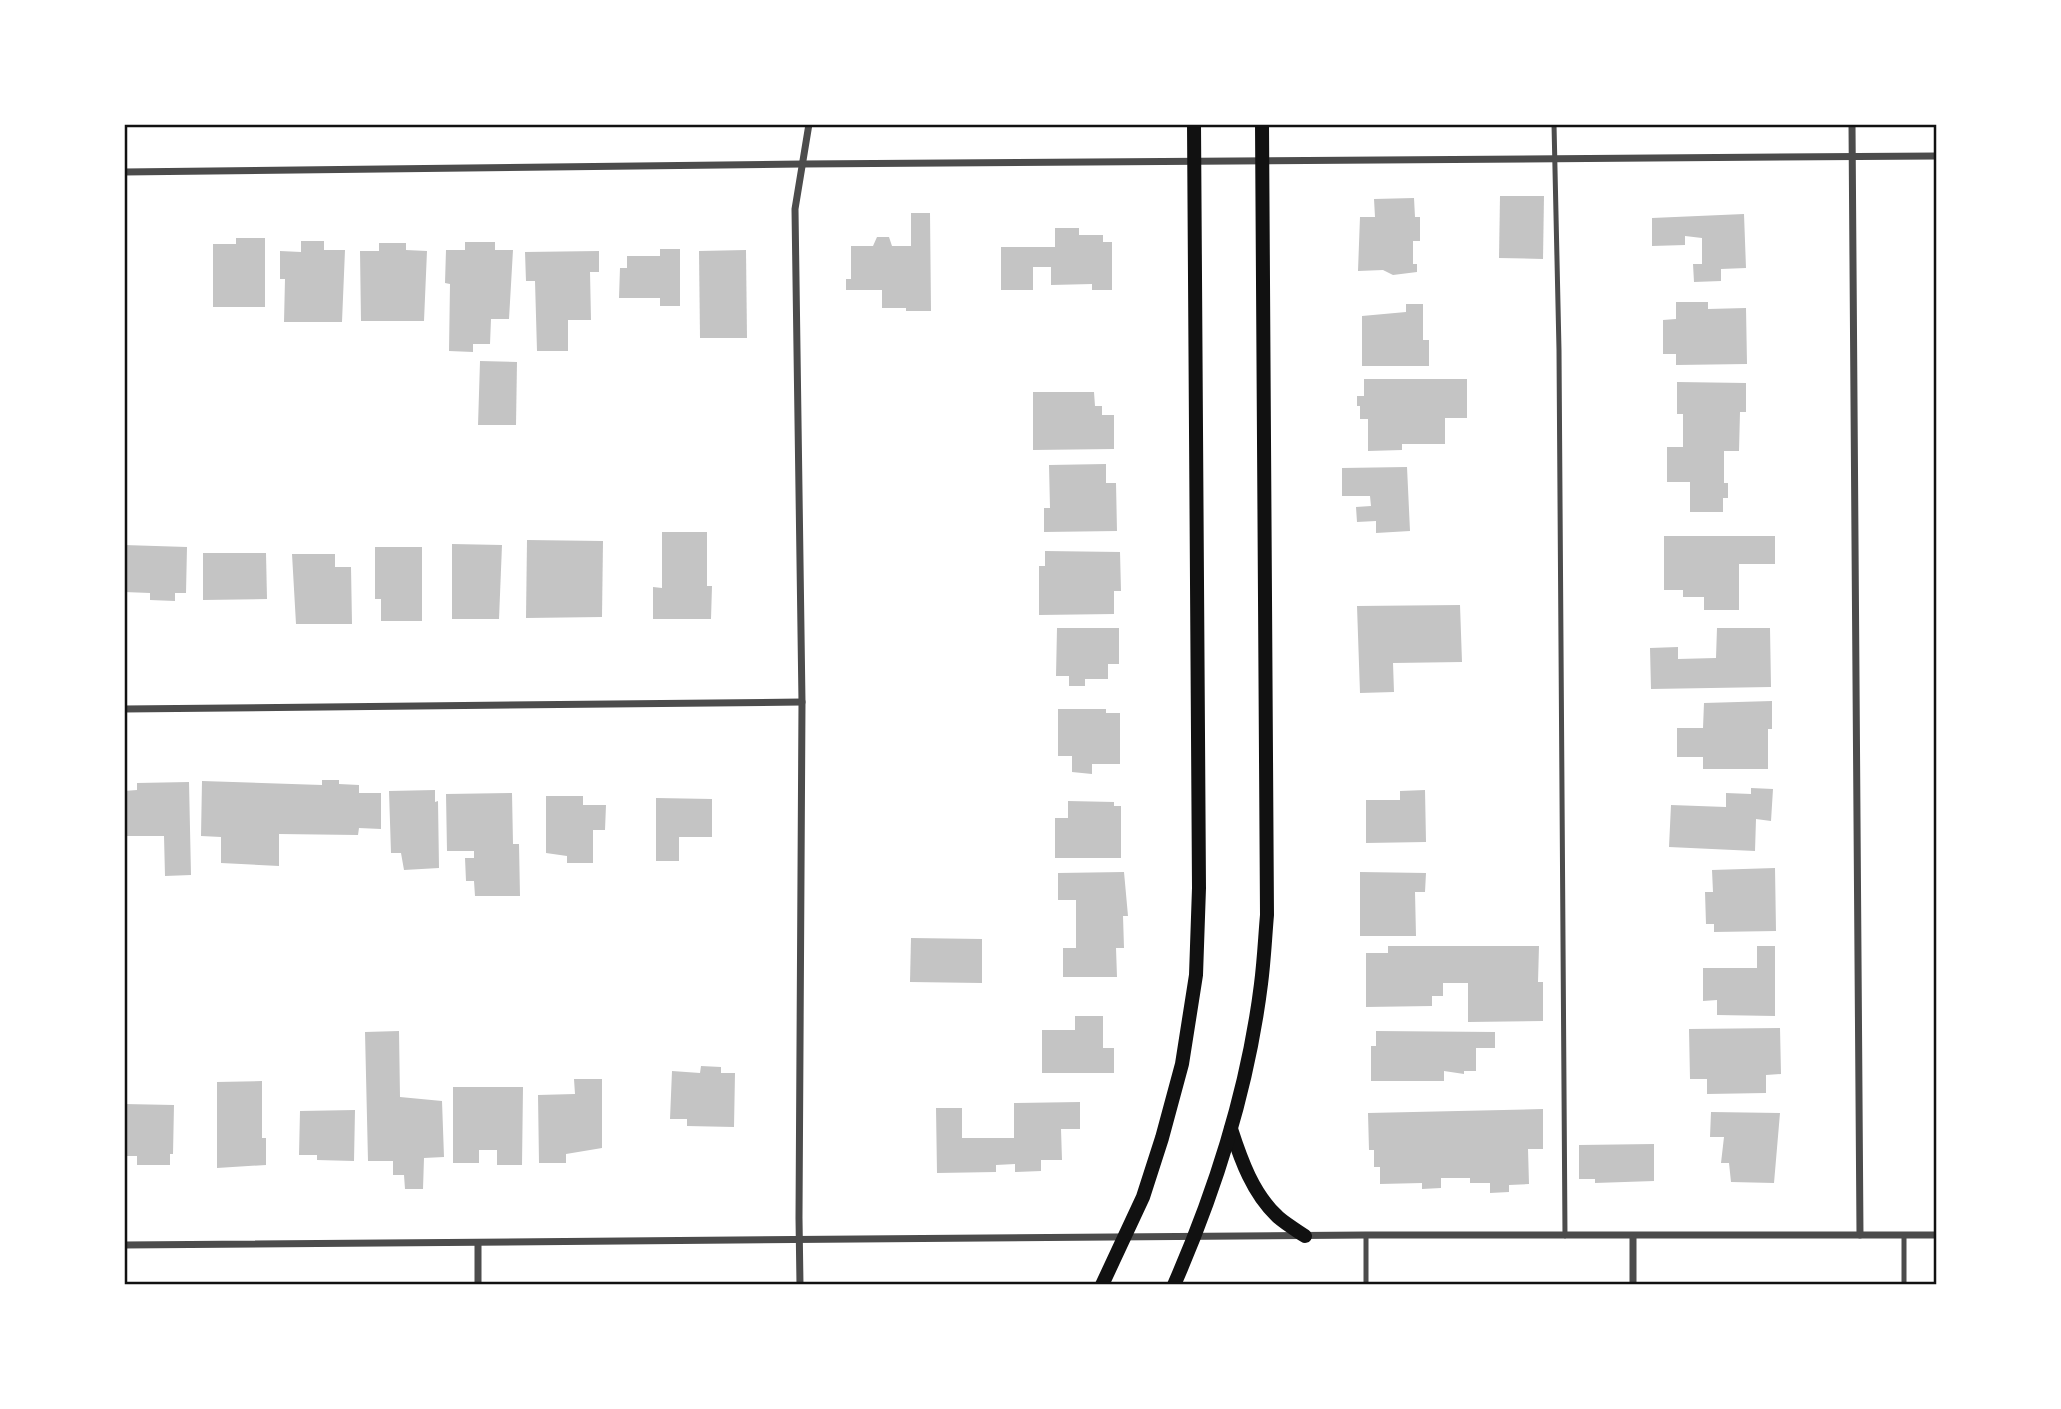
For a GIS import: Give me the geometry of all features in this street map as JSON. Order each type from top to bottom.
[{"type":"main road","points":[[1102,1285],[1143,1197],[1165,1126],[1182,1064],[1196,975],[1199,888],[1194,124]]},
{"type":"main road","points":[[1174,1285],[1209,1200],[1231,1129],[1261,984],[1267,915],[1262,124]]},
{"type":"main road","points":[[1231,1129],[1246,1171],[1262,1198],[1278,1217],[1306,1236]]},
{"type":"street","points":[[800,1285],[802,702],[795,209],[809,124]]},
{"type":"street","points":[[1852,124],[1860,1235]]},
{"type":"street","points":[[124,172],[1937,156]]},
{"type":"street","points":[[124,709],[802,702]]},
{"type":"street","points":[[124,1245],[1366,1235],[1937,1235]]},
{"type":"street","points":[[1633,1236],[1633,1285]]},
{"type":"street","points":[[478,1243],[478,1285]]},
{"type":"lane","points":[[1554,124],[1560,363],[1565,1236]]},
{"type":"lane","points":[[1366,1235],[1366,1285]]},
{"type":"lane","points":[[1904,1235],[1904,1285]]},
{"type":"building","points":[[1500,196],[1544,196],[1543,259],[1499,258]]},
{"type":"building","points":[[1414,198],[1415,217],[1420,217],[1420,241],[1413,241],[1413,264],[1417,264],[1417,272],[1393,275],[1383,270],[1358,271],[1360,217],[1375,217],[1374,199]]},
{"type":"building","points":[[911,213],[930,213],[931,311],[882,308],[882,290],[846,290],[846,279],[851,279],[851,246],[873,246],[877,237],[889,237],[892,246],[911,246]]},
{"type":"building","points":[[1744,214],[1746,268],[1721,269],[1721,281],[1694,282],[1693,264],[1702,264],[1702,238],[1685,236],[1685,245],[1652,246],[1652,218]]},
{"type":"building","points":[[1055,228],[1079,228],[1079,235],[1103,235],[1103,242],[1112,242],[1112,290],[1092,290],[1092,284],[1051,285],[1051,267],[1033,267],[1033,290],[1001,290],[1001,247],[1055,247]]},
{"type":"building","points":[[236,238],[265,238],[265,307],[213,307],[213,244],[236,244]]},
{"type":"building","points":[[301,241],[324,241],[324,250],[345,250],[342,322],[284,322],[285,279],[280,279],[280,251],[301,252]]},
{"type":"building","points":[[465,242],[495,242],[495,250],[513,250],[509,319],[491,319],[490,344],[473,344],[473,352],[449,351],[450,284],[445,283],[446,250],[465,250]]},
{"type":"building","points":[[379,243],[406,243],[406,250],[427,251],[424,321],[361,321],[360,251],[379,251]]},
{"type":"building","points":[[660,249],[680,249],[680,306],[660,306],[660,298],[619,298],[620,268],[627,268],[627,256],[660,256]]},
{"type":"building","points":[[746,250],[747,338],[700,338],[699,251]]},
{"type":"building","points":[[599,251],[599,272],[590,272],[591,320],[568,320],[568,351],[537,351],[535,281],[526,281],[525,252]]},
{"type":"building","points":[[1676,302],[1708,302],[1708,309],[1746,308],[1747,364],[1676,365],[1676,354],[1663,354],[1663,320],[1676,319]]},
{"type":"building","points":[[1406,304],[1423,304],[1423,340],[1429,340],[1429,366],[1362,366],[1362,316],[1406,312]]},
{"type":"building","points":[[480,361],[517,362],[516,425],[478,425]]},
{"type":"building","points":[[1364,379],[1467,379],[1467,418],[1445,418],[1445,444],[1402,444],[1402,450],[1368,451],[1368,419],[1360,419],[1360,406],[1357,406],[1357,396],[1364,396]]},
{"type":"building","points":[[1677,382],[1746,383],[1746,412],[1740,412],[1739,451],[1724,451],[1724,483],[1728,483],[1728,498],[1723,498],[1723,512],[1690,512],[1690,482],[1667,482],[1667,447],[1683,447],[1683,414],[1677,414]]},
{"type":"building","points":[[1033,392],[1094,392],[1095,406],[1102,406],[1102,415],[1114,415],[1114,449],[1033,450]]},
{"type":"building","points":[[1106,464],[1106,483],[1116,483],[1117,531],[1044,532],[1044,508],[1050,508],[1049,465]]},
{"type":"building","points":[[1407,467],[1410,531],[1376,533],[1376,521],[1357,522],[1356,507],[1371,506],[1370,496],[1342,496],[1342,468]]},
{"type":"building","points":[[662,532],[707,532],[707,586],[712,586],[711,619],[653,619],[653,587],[662,588]]},
{"type":"building","points":[[1664,536],[1775,536],[1775,564],[1739,564],[1739,610],[1704,610],[1704,597],[1683,597],[1683,590],[1664,590]]},
{"type":"building","points":[[527,540],[603,541],[602,617],[526,618]]},
{"type":"building","points":[[452,544],[502,545],[499,619],[452,619]]},
{"type":"building","points":[[124,545],[187,547],[186,593],[175,593],[175,601],[150,600],[150,593],[124,592]]},
{"type":"building","points":[[375,547],[422,547],[422,621],[381,621],[381,599],[375,599]]},
{"type":"building","points":[[1045,551],[1120,552],[1121,591],[1114,591],[1114,614],[1039,615],[1039,566],[1045,566]]},
{"type":"building","points":[[203,553],[266,553],[267,599],[203,600]]},
{"type":"building","points":[[292,554],[335,554],[335,567],[351,567],[352,624],[296,624]]},
{"type":"building","points":[[1460,605],[1462,662],[1393,663],[1394,692],[1360,693],[1357,606]]},
{"type":"building","points":[[1057,628],[1119,628],[1119,664],[1108,664],[1108,679],[1085,679],[1085,686],[1069,686],[1069,676],[1056,676]]},
{"type":"building","points":[[1717,628],[1770,628],[1771,687],[1651,689],[1650,648],[1678,647],[1678,659],[1716,658]]},
{"type":"building","points":[[1772,701],[1772,729],[1768,729],[1768,769],[1703,769],[1703,757],[1677,757],[1677,728],[1703,728],[1704,703]]},
{"type":"building","points":[[1058,709],[1106,709],[1106,713],[1120,713],[1120,764],[1092,764],[1092,774],[1072,772],[1072,756],[1058,756]]},
{"type":"building","points":[[322,780],[339,780],[339,784],[359,785],[359,793],[381,793],[381,829],[359,828],[358,835],[279,834],[279,866],[221,863],[221,837],[201,836],[202,781],[322,785]]},
{"type":"building","points":[[189,782],[191,875],[165,876],[164,836],[124,836],[124,791],[137,790],[137,783]]},
{"type":"building","points":[[1751,788],[1773,789],[1771,821],[1756,819],[1755,851],[1669,847],[1671,805],[1726,807],[1726,793],[1751,794]]},
{"type":"building","points":[[435,790],[435,802],[438,801],[439,868],[404,870],[401,853],[391,853],[389,791]]},
{"type":"building","points":[[1425,790],[1426,842],[1366,843],[1366,800],[1400,800],[1400,791]]},
{"type":"building","points":[[512,793],[513,844],[519,844],[520,896],[475,896],[474,881],[466,881],[465,858],[474,858],[474,851],[447,851],[446,794]]},
{"type":"building","points":[[546,796],[583,796],[583,805],[606,805],[605,830],[593,830],[593,863],[567,863],[567,856],[546,853]]},
{"type":"building","points":[[656,798],[712,799],[712,837],[679,837],[679,861],[656,861]]},
{"type":"building","points":[[1068,801],[1114,802],[1114,806],[1121,806],[1121,858],[1055,858],[1055,818],[1068,818]]},
{"type":"building","points":[[1775,868],[1776,931],[1714,932],[1714,924],[1706,924],[1705,892],[1713,892],[1712,870]]},
{"type":"building","points":[[1124,872],[1128,916],[1123,916],[1124,948],[1116,948],[1117,977],[1063,977],[1063,948],[1076,948],[1076,900],[1058,900],[1058,873]]},
{"type":"building","points":[[1360,872],[1426,873],[1425,892],[1415,892],[1416,936],[1360,936]]},
{"type":"building","points":[[911,938],[982,939],[982,983],[910,982]]},
{"type":"building","points":[[1388,946],[1539,946],[1538,982],[1543,982],[1543,1021],[1468,1022],[1468,983],[1443,983],[1443,996],[1432,996],[1432,1006],[1366,1007],[1366,953],[1388,953]]},
{"type":"building","points":[[1757,946],[1775,946],[1775,1016],[1717,1015],[1717,1000],[1703,1001],[1703,968],[1757,968]]},
{"type":"building","points":[[1075,1016],[1103,1016],[1103,1048],[1114,1048],[1114,1073],[1042,1073],[1042,1030],[1075,1030]]},
{"type":"building","points":[[1780,1028],[1781,1074],[1766,1075],[1766,1093],[1707,1094],[1707,1079],[1690,1079],[1689,1029]]},
{"type":"building","points":[[399,1031],[400,1097],[442,1101],[444,1157],[424,1158],[423,1189],[405,1189],[404,1175],[393,1175],[393,1161],[368,1161],[365,1032]]},
{"type":"building","points":[[1376,1031],[1495,1032],[1495,1048],[1476,1048],[1476,1071],[1464,1071],[1464,1074],[1444,1071],[1444,1081],[1371,1081],[1371,1046],[1376,1046]]},
{"type":"building","points":[[701,1066],[721,1067],[721,1073],[735,1073],[734,1127],[687,1126],[687,1119],[670,1119],[672,1071],[700,1073]]},
{"type":"building","points":[[574,1079],[602,1079],[602,1148],[566,1154],[566,1163],[539,1163],[538,1095],[575,1094]]},
{"type":"building","points":[[262,1081],[262,1138],[266,1138],[266,1165],[217,1168],[217,1082]]},
{"type":"building","points":[[453,1087],[523,1087],[522,1165],[497,1165],[497,1150],[479,1150],[479,1163],[453,1163]]},
{"type":"building","points":[[1080,1102],[1080,1129],[1061,1129],[1062,1160],[1041,1160],[1041,1171],[1015,1172],[1015,1164],[996,1165],[996,1172],[937,1173],[936,1108],[962,1108],[962,1138],[1014,1138],[1014,1103]]},
{"type":"building","points":[[124,1104],[174,1105],[173,1154],[170,1154],[170,1165],[137,1165],[137,1156],[124,1156]]},
{"type":"building","points":[[1543,1109],[1543,1149],[1528,1149],[1529,1184],[1509,1185],[1509,1192],[1490,1193],[1490,1183],[1470,1183],[1470,1178],[1441,1178],[1441,1188],[1422,1189],[1422,1183],[1380,1184],[1380,1167],[1374,1167],[1374,1150],[1369,1150],[1368,1113]]},
{"type":"building","points":[[355,1110],[354,1161],[317,1160],[317,1155],[299,1155],[300,1111]]},
{"type":"building","points":[[1711,1112],[1780,1113],[1774,1183],[1731,1182],[1729,1163],[1721,1163],[1724,1137],[1710,1137]]},
{"type":"building","points":[[1654,1144],[1654,1181],[1595,1183],[1595,1179],[1579,1179],[1579,1145]]}]
